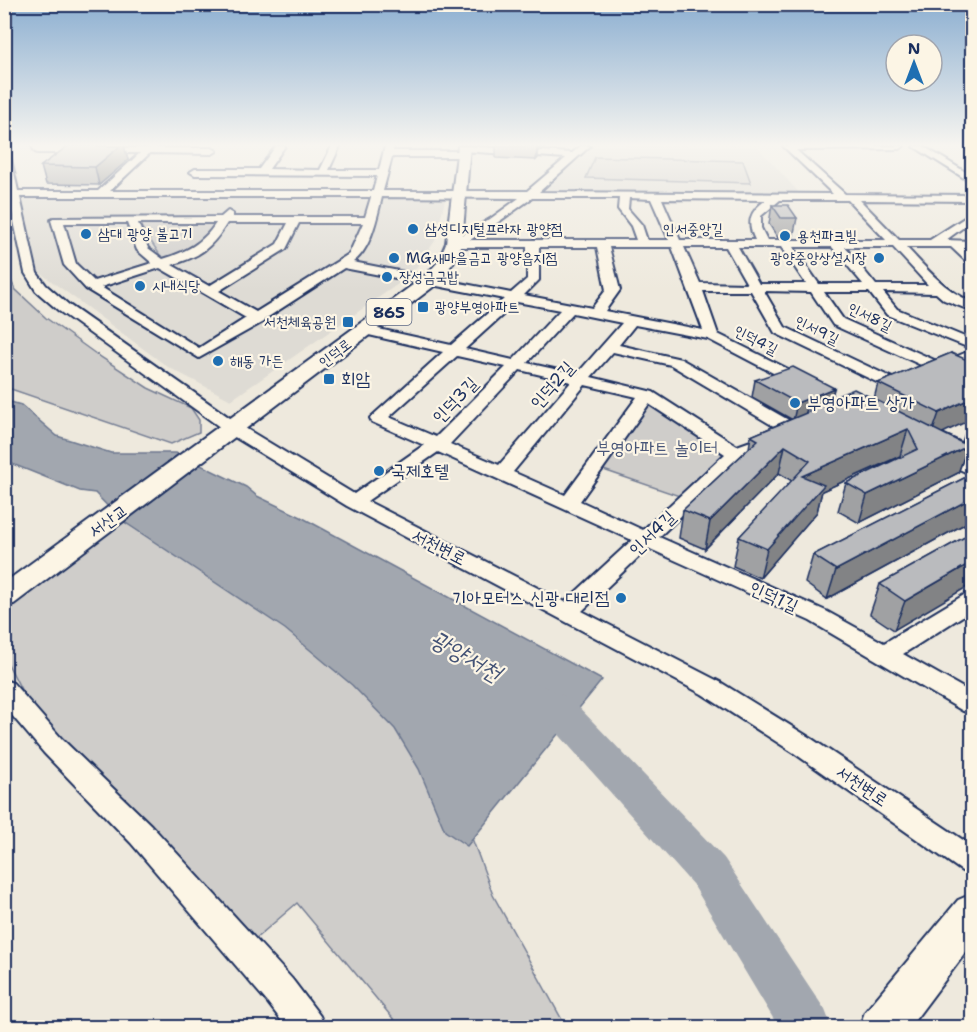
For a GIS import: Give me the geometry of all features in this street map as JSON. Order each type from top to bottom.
[{"type":"main road","name":"인덕로","points":[[211,446],[431,280],[446,263],[454,243],[457,194]]},
{"type":"main road","name":"서산교","points":[[4,597],[211,446]]},
{"type":"main road","points":[[880,1028],[971,914]]},
{"type":"street","name":"서천변로","points":[[14,194],[31,273],[41,288],[64,308],[234,429],[354,502],[711,688],[803,746],[972,862]]},
{"type":"street","points":[[92,286],[164,265],[203,247],[242,194]]},
{"type":"street","points":[[368,220],[57,220],[70,265],[92,286],[199,354],[345,264],[359,249],[368,220],[376,194]]},
{"type":"street","points":[[454,243],[488,226],[530,194]]},
{"type":"street","points":[[545,194],[972,198]]},
{"type":"street","points":[[844,194],[939,289],[949,297],[972,307]]},
{"type":"street","points":[[624,195],[623,209],[636,225],[643,244]]},
{"type":"street","name":"인덕4길","points":[[655,195],[695,287],[712,336]]},
{"type":"street","points":[[763,244],[755,231],[755,217],[759,208],[778,196]]},
{"type":"street","points":[[933,244],[972,216]]},
{"type":"street","points":[[132,220],[143,250],[164,265],[258,319]]},
{"type":"street","points":[[209,291],[282,246],[295,220]]},
{"type":"street","name":"인서중앙길","points":[[454,243],[972,244]]},
{"type":"street","points":[[514,297],[533,280],[533,244]]},
{"type":"street","points":[[596,313],[613,290],[602,244]]},
{"type":"street","name":"인서9길","points":[[730,244],[780,330],[897,386]]},
{"type":"street","name":"인서8길","points":[[785,244],[838,322],[972,382]]},
{"type":"street","points":[[837,244],[892,312],[972,345]]},
{"type":"street","points":[[954,244],[972,260]]},
{"type":"street","name":"인덕4길","points":[[345,264],[712,336],[819,391]]},
{"type":"street","points":[[695,287],[939,289]]},
{"type":"street","name":"인덕1길","points":[[514,297],[378,418],[818,616],[972,704]]},
{"type":"street","name":"인덕3길","points":[[354,502],[437,445],[570,308]]},
{"type":"street","name":"인덕2길","points":[[501,474],[631,321]]},
{"type":"street","points":[[365,330],[647,395],[736,453]]},
{"type":"street","points":[[610,347],[676,362],[793,430]]},
{"type":"street","points":[[878,394],[942,369],[972,354]]},
{"type":"street","points":[[568,504],[647,395]]},
{"type":"street","name":"인서4길","points":[[567,613],[736,453],[811,422]]},
{"type":"street","points":[[927,447],[972,470]]},
{"type":"street","points":[[886,653],[972,600]]},
{"type":"street","points":[[4,689],[53,746],[148,843],[280,991],[308,1028]]},
{"type":"shaded area","points":[[552,194],[800,194],[802,196]]},
{"type":"shaded area","points":[[17,196],[446,196],[435,241],[411,275],[231,400],[168,367],[39,272]]},
{"type":"green space","points":[[150,222],[217,222],[201,243],[168,259],[162,258],[140,225]]},
{"type":"green space","points":[[5,268],[15,289],[46,318],[148,388],[191,408],[199,420],[199,432],[171,444],[5,387]]},
{"type":"green space","name":"부영아파트 놀이터","points":[[647,395],[736,453],[688,499],[595,467]]},
{"type":"green space","points":[[120,519],[310,638],[412,731],[456,795],[493,895],[566,1027],[400,1027],[297,903],[254,940],[28,703],[5,658],[5,598]]},
{"type":"water","points":[[4,400],[21,405],[57,436],[111,453],[176,453],[246,487],[257,496],[301,517],[602,680],[467,846],[445,831],[419,769],[395,729],[352,685],[285,629],[120,519],[95,493],[80,491],[5,461]]},
{"type":"building","points":[[772,205],[788,205],[797,218],[781,218]]},
{"type":"building","points":[[951,353],[972,362],[972,398],[939,413],[878,383]]},
{"type":"building","points":[[793,367],[834,388],[797,403],[755,380]]},
{"type":"building","points":[[854,389],[968,446],[867,495],[846,483],[918,449],[908,429],[802,476],[824,485],[767,549],[739,537],[810,461],[785,446],[710,521],[683,510],[758,440],[751,436],[811,411],[807,408]]},
{"type":"building","points":[[972,474],[972,498],[836,570],[813,555]]},
{"type":"building","points":[[972,533],[972,562],[905,601],[880,584]]},
{"type":"waterway","name":"광양서천","points":[[537,697],[558,709],[709,872],[807,1028]]},
{"type":"place","name":"삼성디지털프라자 광양점","points":[[413,229]]},
{"type":"place","name":"삼대 광양 불고기","points":[[86,234]]},
{"type":"place","name":"용천파크빌","points":[[785,236]]},
{"type":"place","name":"MG새마을금고 광양읍지점","points":[[394,258]]},
{"type":"place","name":"광양중앙상설시장","points":[[879,258]]},
{"type":"place","name":"장성금국밥","points":[[387,277]]},
{"type":"place","name":"시내식당","points":[[140,286]]},
{"type":"place","name":"광양부영아파트","points":[[423,307]]},
{"type":"place","name":"서천체육공원","points":[[348,322]]},
{"type":"place","name":"해동 가든","points":[[218,361]]},
{"type":"place","name":"회암","points":[[329,379]]},
{"type":"place","name":"부영아파트 상가","points":[[795,403]]},
{"type":"place","name":"국제호텔","points":[[379,471]]},
{"type":"place","name":"기아모터스 신광 대리점","points":[[621,598]]}]
